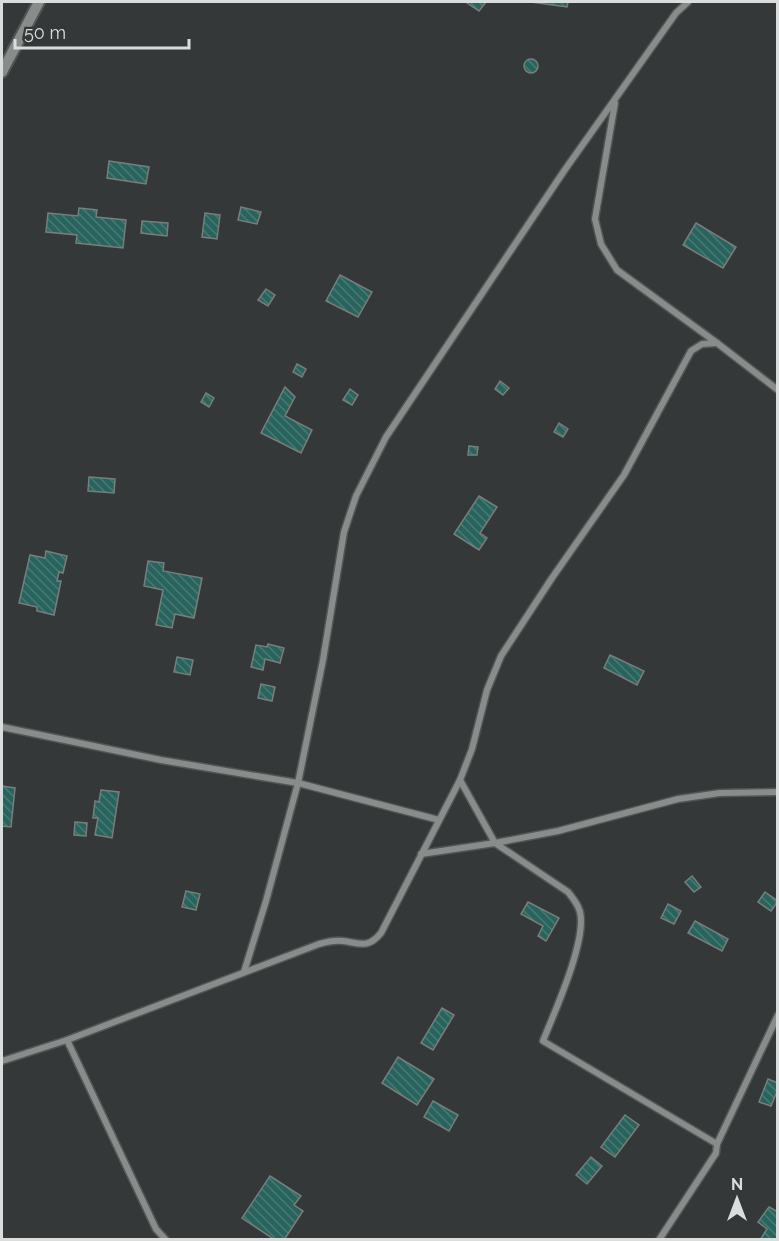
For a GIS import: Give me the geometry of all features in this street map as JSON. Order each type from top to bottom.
[{"type":"street","points":[[2,72],[39,2]]},
{"type":"street","points":[[244,972],[298,783],[325,649],[344,532],[356,496],[386,437],[564,171],[676,13],[688,2]]},
{"type":"street","points":[[615,100],[596,219],[601,244],[617,270],[777,390]]},
{"type":"street","points":[[2,1061],[67,1040],[319,944],[342,941],[365,944],[375,940],[381,933],[460,780],[487,690],[501,656],[624,475],[691,351],[702,344],[717,343]]},
{"type":"street","points":[[2,727],[161,760],[298,783],[439,820]]},
{"type":"street","points":[[460,780],[495,843],[568,892],[580,912],[581,925],[570,972],[543,1041],[717,1144]]},
{"type":"street","points":[[421,854],[558,831],[678,799],[720,793],[777,792]]},
{"type":"street","points":[[659,1239],[716,1153],[717,1144],[777,1015]]},
{"type":"street","points":[[67,1040],[156,1229],[166,1239]]},
{"type":"building","points":[[468,2],[486,2],[479,11]]},
{"type":"building","points":[[531,2],[568,2],[567,7]]},
{"type":"building","points":[[528,59],[534,59],[538,66],[534,73],[528,73],[524,69],[524,63]]},
{"type":"building","points":[[109,161],[149,167],[146,184],[107,178]]},
{"type":"building","points":[[241,207],[261,212],[257,224],[238,220]]},
{"type":"building","points":[[79,208],[97,210],[96,217],[126,220],[123,248],[76,243],[77,235],[46,232],[48,213],[78,216]]},
{"type":"building","points":[[205,213],[220,215],[217,239],[202,237]]},
{"type":"building","points":[[142,221],[168,223],[167,236],[141,233]]},
{"type":"building","points":[[696,223],[736,247],[723,268],[683,245]]},
{"type":"building","points":[[340,275],[372,292],[358,317],[326,301]]},
{"type":"building","points":[[266,289],[275,295],[268,306],[258,300]]},
{"type":"building","points":[[297,364],[306,369],[302,377],[293,372]]},
{"type":"building","points":[[500,381],[509,388],[503,395],[495,389]]},
{"type":"building","points":[[285,387],[295,397],[285,416],[312,430],[301,453],[261,433]]},
{"type":"building","points":[[350,389],[358,395],[352,405],[343,400]]},
{"type":"building","points":[[206,393],[214,398],[209,407],[201,402]]},
{"type":"building","points":[[559,423],[568,429],[563,437],[554,432]]},
{"type":"building","points":[[469,446],[478,447],[477,455],[468,455]]},
{"type":"building","points":[[89,477],[115,479],[114,493],[88,491]]},
{"type":"building","points":[[479,496],[497,507],[480,533],[487,538],[479,550],[454,534]]},
{"type":"building","points":[[46,551],[67,556],[63,573],[59,572],[57,581],[61,581],[54,615],[37,611],[37,607],[19,603],[30,555],[45,558]]},
{"type":"building","points":[[148,561],[164,563],[163,571],[202,578],[194,618],[175,614],[172,628],[156,625],[163,590],[144,586]]},
{"type":"building","points":[[268,644],[284,648],[280,663],[265,659],[263,670],[251,667],[256,645],[267,647]]},
{"type":"building","points":[[610,655],[644,671],[637,685],[604,668]]},
{"type":"building","points":[[177,657],[193,660],[190,675],[174,672]]},
{"type":"building","points":[[261,684],[275,687],[272,701],[258,698]]},
{"type":"building","points":[[2,786],[15,788],[11,827],[2,826]]},
{"type":"building","points":[[101,790],[119,792],[112,838],[95,835],[98,818],[93,818],[95,801],[99,802]]},
{"type":"building","points":[[75,822],[87,823],[86,836],[74,835]]},
{"type":"building","points":[[692,876],[701,887],[694,892],[685,882]]},
{"type":"building","points":[[186,891],[200,894],[196,910],[182,907]]},
{"type":"building","points":[[765,892],[778,901],[771,911],[758,902]]},
{"type":"building","points":[[528,902],[559,918],[546,941],[538,936],[543,926],[521,914]]},
{"type":"building","points":[[668,904],[681,911],[674,924],[661,918]]},
{"type":"building","points":[[695,921],[728,939],[722,951],[688,933]]},
{"type":"building","points":[[442,1008],[454,1015],[433,1050],[421,1043]]},
{"type":"building","points":[[398,1057],[434,1079],[417,1105],[382,1083]]},
{"type":"building","points":[[768,1079],[778,1083],[771,1106],[759,1102]]},
{"type":"building","points":[[433,1101],[458,1115],[449,1131],[424,1117]]},
{"type":"building","points":[[625,1115],[639,1125],[615,1157],[601,1147]]},
{"type":"building","points":[[591,1157],[602,1166],[587,1184],[576,1175]]},
{"type":"building","points":[[270,1176],[301,1196],[294,1205],[303,1211],[284,1240],[275,1240],[242,1218]]},
{"type":"building","points":[[769,1207],[778,1212],[778,1240],[760,1240],[767,1229],[758,1222]]}]
